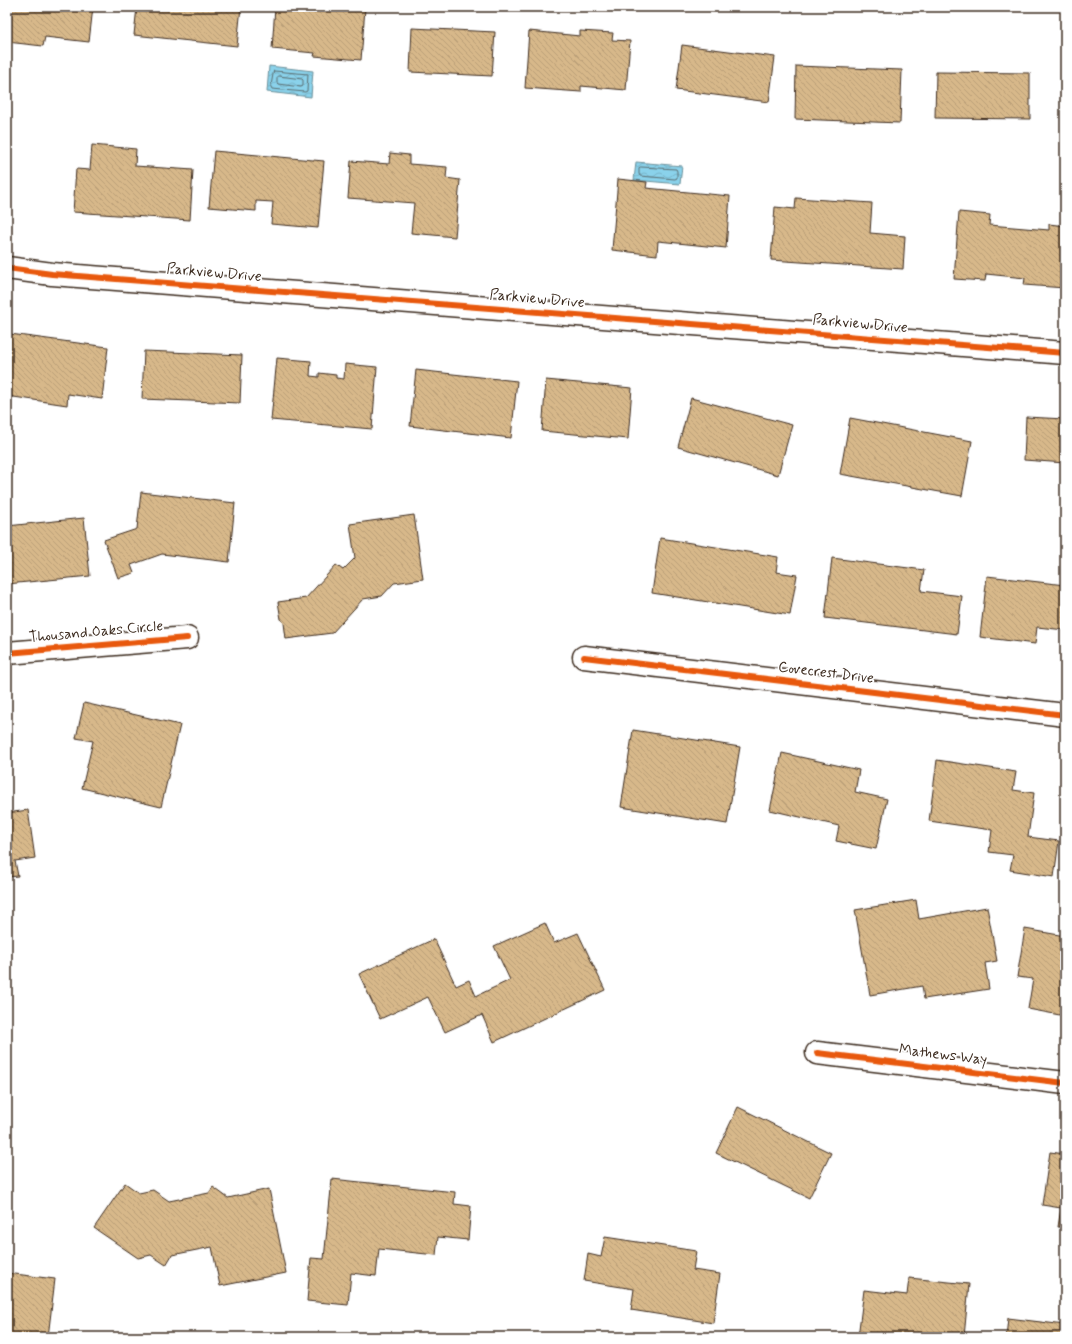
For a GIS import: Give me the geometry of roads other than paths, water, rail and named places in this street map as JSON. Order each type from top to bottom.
[{"type":"street","name":"Parkview Drive","points":[[7,268],[60,274],[1065,353]]},
{"type":"street","name":"Thousand Oaks Circle","points":[[7,653],[187,638]]},
{"type":"street","name":"Covecrest Drive","points":[[584,657],[1065,714]]},
{"type":"street","name":"Mathews Way","points":[[817,1053],[1065,1083]]},
{"type":"water","points":[[269,66],[313,71],[311,97],[267,92]]},
{"type":"water","points":[[636,162],[682,166],[680,184],[634,180]]}]
